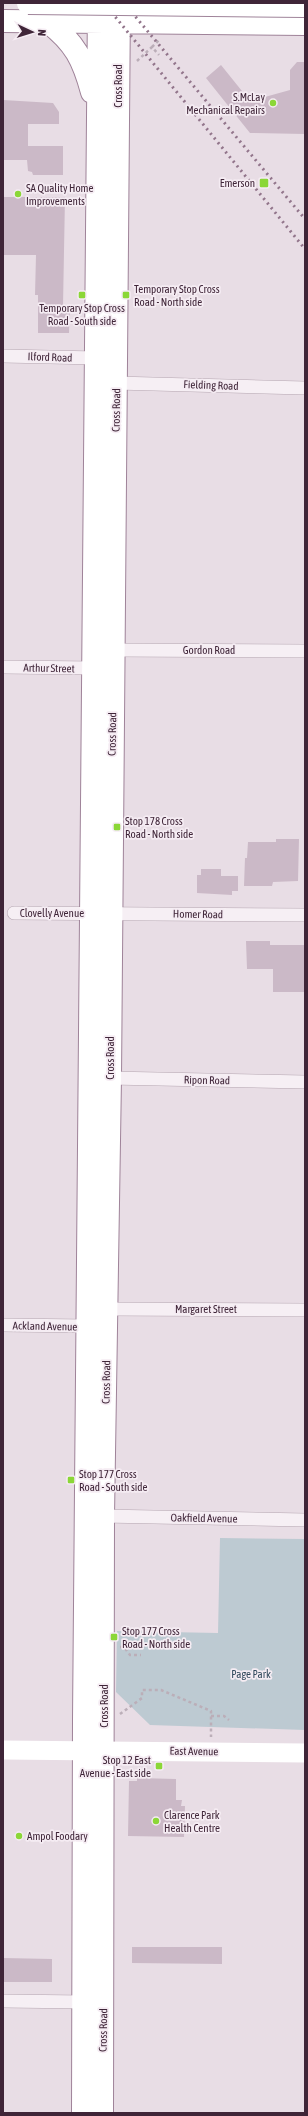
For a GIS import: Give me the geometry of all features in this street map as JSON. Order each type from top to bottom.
[{"type":"highway","points":[[3,21],[26,9],[305,6]]},
{"type":"highway","points":[[26,9],[48,22],[67,38],[79,53],[98,111]]},
{"type":"highway","points":[[48,22],[109,13],[196,13],[305,24]]},
{"type":"highway","name":"Cross Road","points":[[94,1516],[107,1309],[100,1078],[101,914],[94,668],[98,111],[109,13]]},
{"type":"highway","name":"Cross Road","points":[[101,914],[113,650],[116,383],[109,13]]},
{"type":"highway","points":[[97,358],[116,383]]},
{"type":"highway","points":[[94,668],[113,650]]},
{"type":"highway","name":"Cross Road","points":[[100,1078],[87,1291],[87,1326],[94,1516],[94,2002],[102,2113]]},
{"type":"highway","points":[[87,1291],[107,1309],[87,1326],[106,1340]]},
{"type":"highway","name":"Cross Road","points":[[83,2113],[94,2002]]},
{"type":"street","name":"Ilford Road","points":[[3,356],[97,358]]},
{"type":"street","name":"Fielding Road","points":[[116,383],[305,388]]},
{"type":"street","name":"Gordon Road","points":[[113,650],[305,651]]},
{"type":"street","name":"Arthur Street","points":[[3,667],[94,668]]},
{"type":"street","name":"Clovelly Avenue","points":[[14,913],[101,914]]},
{"type":"street","name":"Homer Road","points":[[101,914],[305,915]]},
{"type":"street","name":"Ripon Road","points":[[100,1078],[305,1082]]},
{"type":"street","name":"Margaret Street","points":[[107,1309],[305,1310]]},
{"type":"street","name":"Ackland Avenue","points":[[3,1325],[87,1326]]},
{"type":"street","name":"Oakfield Avenue","points":[[94,1516],[305,1520]]},
{"type":"street","name":"East Avenue","points":[[3,1750],[305,1752]]},
{"type":"street","points":[[3,2001],[94,2002]]},
{"type":"path","points":[[132,60],[135,63],[152,47],[159,55]]},
{"type":"path","points":[[119,1715],[142,1698],[142,1690],[157,1689],[211,1711],[211,1734]]},
{"type":"path","points":[[211,1716],[224,1716],[229,1720]]},
{"type":"green space","name":"Page Park","points":[[220,1538],[305,1539],[305,1730],[150,1725],[116,1692],[117,1631],[218,1633]]},
{"type":"building","points":[[297,62],[305,62],[305,134],[250,133],[206,78],[221,65],[250,101],[290,90],[290,70]]},
{"type":"building","points":[[3,100],[53,103],[59,112],[59,124],[28,124],[28,146],[63,146],[63,175],[33,175],[32,172],[28,171],[27,160],[3,160]]},
{"type":"building","points":[[3,197],[65,197],[63,306],[70,306],[69,333],[38,333],[38,295],[35,295],[36,255],[3,255]]},
{"type":"building","points":[[276,839],[299,839],[298,881],[273,882],[272,886],[244,886],[245,858],[247,858],[248,842],[276,842]]},
{"type":"building","points":[[201,869],[221,869],[221,876],[238,876],[238,891],[232,891],[232,895],[197,893],[197,875],[201,875]]},
{"type":"building","points":[[246,941],[270,941],[270,945],[305,945],[305,992],[273,992],[273,969],[247,969]]},
{"type":"building","name":"Clarence Park Health Centre","points":[[137,1778],[176,1779],[176,1800],[182,1800],[181,1806],[185,1806],[184,1837],[128,1836],[129,1781],[137,1781]]},
{"type":"building","points":[[132,1947],[222,1947],[222,1964],[132,1963]]},
{"type":"building","points":[[3,1958],[52,1959],[52,1982],[3,1982]]},
{"type":"railway","points":[[104,3],[305,249]]},
{"type":"railway","points":[[124,3],[305,219]]},
{"type":"place","name":"S.McLay Mechanical Repairs","points":[[273,103]]},
{"type":"place","name":"Emerson","points":[[264,183]]},
{"type":"place","name":"SA Quality Home Improvements","points":[[18,194]]},
{"type":"place","name":"Temporary Stop Cross Road - South side","points":[[82,295]]},
{"type":"place","name":"Temporary Stop Cross Road - North side","points":[[126,295]]},
{"type":"place","name":"Stop 178 Cross Road - North side","points":[[117,827]]},
{"type":"place","name":"Stop 177 Cross Road - South side","points":[[71,1480]]},
{"type":"place","name":"Stop 177 Cross Road - North side","points":[[114,1637]]},
{"type":"place","name":"Stop 12 East Avenue - East side","points":[[159,1766]]},
{"type":"place","name":"Clarence Park Health Centre","points":[[156,1821]]},
{"type":"place","name":"Ampol Foodary","points":[[19,1836]]}]
